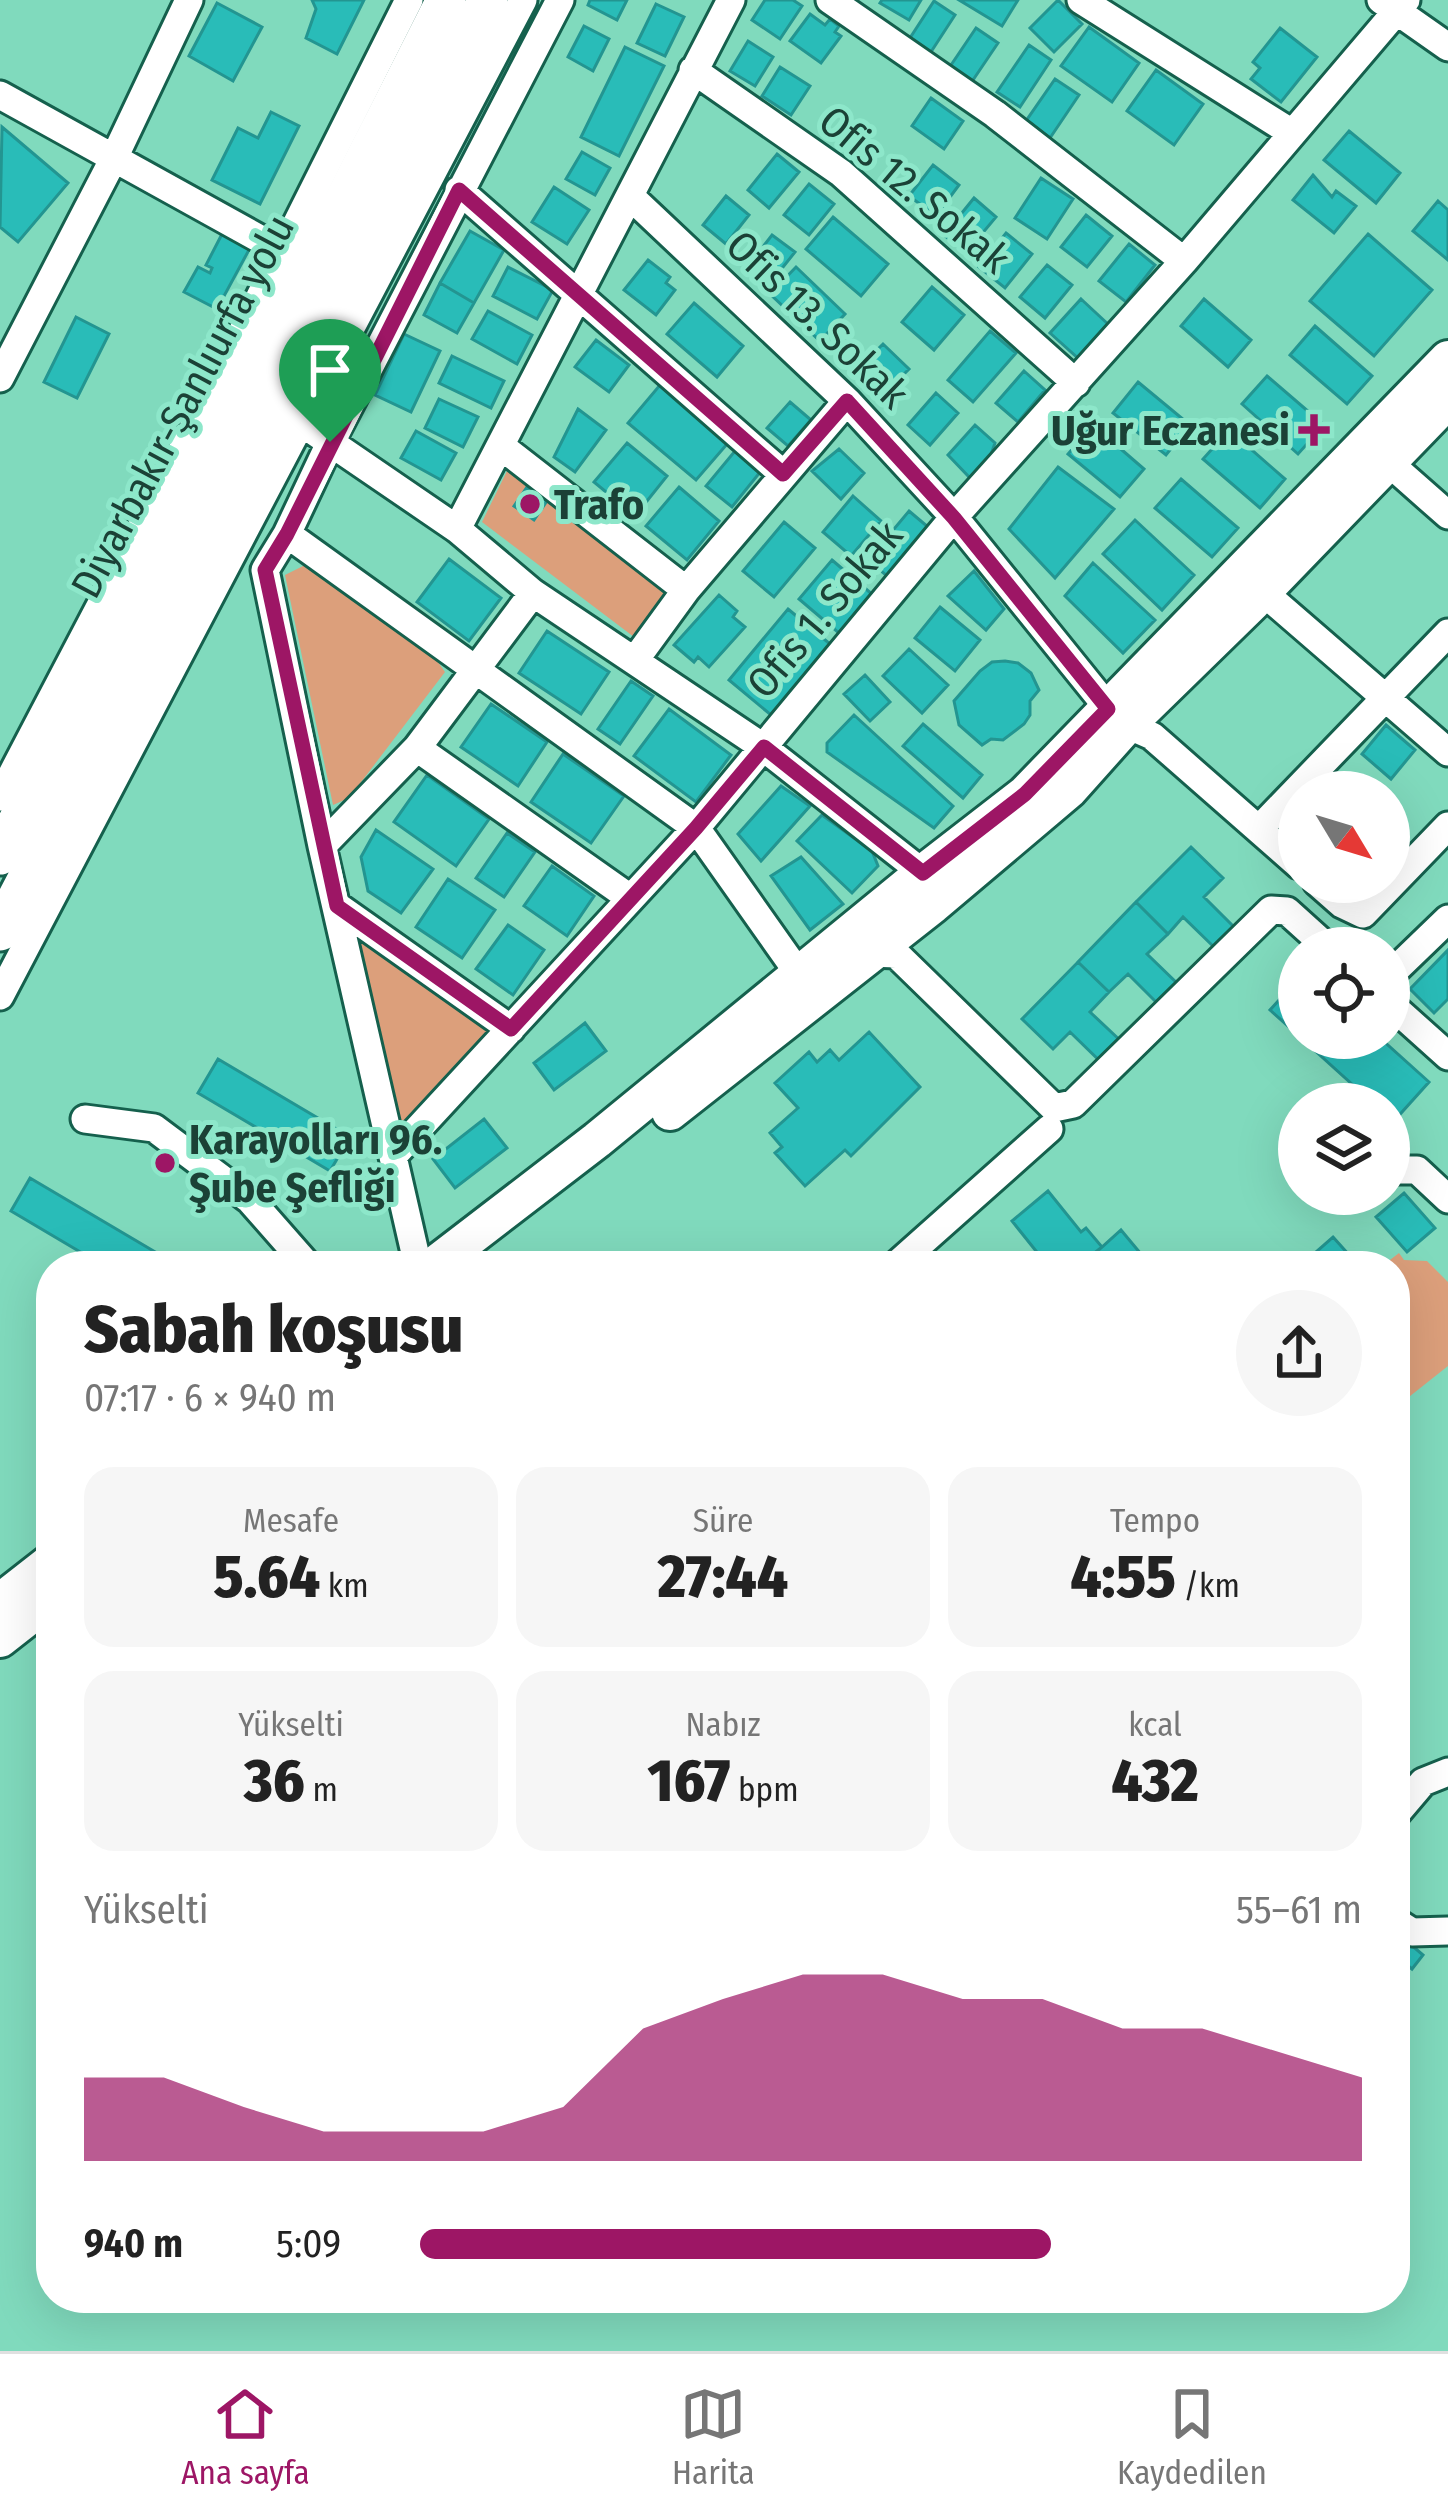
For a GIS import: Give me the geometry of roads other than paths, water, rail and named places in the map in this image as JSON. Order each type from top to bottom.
[{"type":"highway","name":"Diyarbakır-Şanlıurfa yolu","points":[[0,855],[446,0]]},
{"type":"highway","name":"Diyarbakır-Şanlıurfa yolu","points":[[0,931],[488,0]]},
{"type":"main road","points":[[493,1251],[1069,790],[1118,717],[1448,358]]},
{"type":"main road","points":[[453,1251],[597,1140],[1118,717],[1263,592],[1448,400]]},
{"type":"main road","points":[[0,1602],[36,1574]]},
{"type":"main road","points":[[0,1639],[36,1611]]},
{"type":"street","points":[[0,378],[9,337],[114,158],[189,0]]},
{"type":"street","points":[[0,797],[410,0]]},
{"type":"street","points":[[0,996],[523,0]]},
{"type":"street","points":[[415,1251],[265,570],[560,0]]},
{"type":"street","points":[[457,529],[731,0]]},
{"type":"street","points":[[830,0],[995,114],[1184,261]]},
{"type":"street","points":[[1081,0],[1292,133]]},
{"type":"street","points":[[1395,4],[1448,47]]},
{"type":"street","name":"Ofis 1. Sokak","points":[[393,1156],[696,828],[954,518],[1184,261],[1395,4]]},
{"type":"street","name":"Ofis 12. Sokak","points":[[693,70],[841,173],[1076,383]]},
{"type":"street","points":[[0,94],[280,250]]},
{"type":"street","points":[[459,190],[783,474]]},
{"type":"street","name":"Ofis 13. Sokak","points":[[631,197],[847,401],[954,518],[1118,717],[1152,736],[1278,847]]},
{"type":"street","points":[[635,660],[686,590],[847,401]]},
{"type":"street","points":[[302,424],[457,529],[533,593],[764,747],[923,873]]},
{"type":"street","points":[[502,447],[686,590]]},
{"type":"street","points":[[1388,462],[1448,515]]},
{"type":"street","points":[[287,534],[696,828],[800,974]]},
{"type":"street","points":[[1263,592],[1448,752]]},
{"type":"street","points":[[322,846],[417,748],[533,593]]},
{"type":"street","points":[[1259,829],[1448,633]]},
{"type":"street","points":[[417,748],[630,898]]},
{"type":"street","points":[[1410,865],[1448,826]]},
{"type":"street","points":[[1341,903],[1363,914],[1374,903]]},
{"type":"street","points":[[337,906],[511,1029]]},
{"type":"street","points":[[911,1251],[1271,910],[1288,910],[1306,927]]},
{"type":"street","points":[[1410,963],[1448,920]]},
{"type":"street","points":[[871,953],[896,955],[1059,1114]]},
{"type":"street","points":[[1410,1010],[1448,1056]]},
{"type":"street","points":[[85,1119],[154,1128],[250,1200],[295,1251]]},
{"type":"street","points":[[1410,1171],[1417,1171],[1448,1199]]},
{"type":"street","points":[[1410,1797],[1423,1782],[1448,1772]]},
{"type":"street","points":[[1410,1931],[1448,1931]]},
{"type":"place","name":"Uğur Eczanesi","points":[[1314,430]]},
{"type":"place","name":"Trafo","points":[[530,504]]},
{"type":"place","name":"Karayolları 96. Şube Şefliği","points":[[165,1163]]}]
